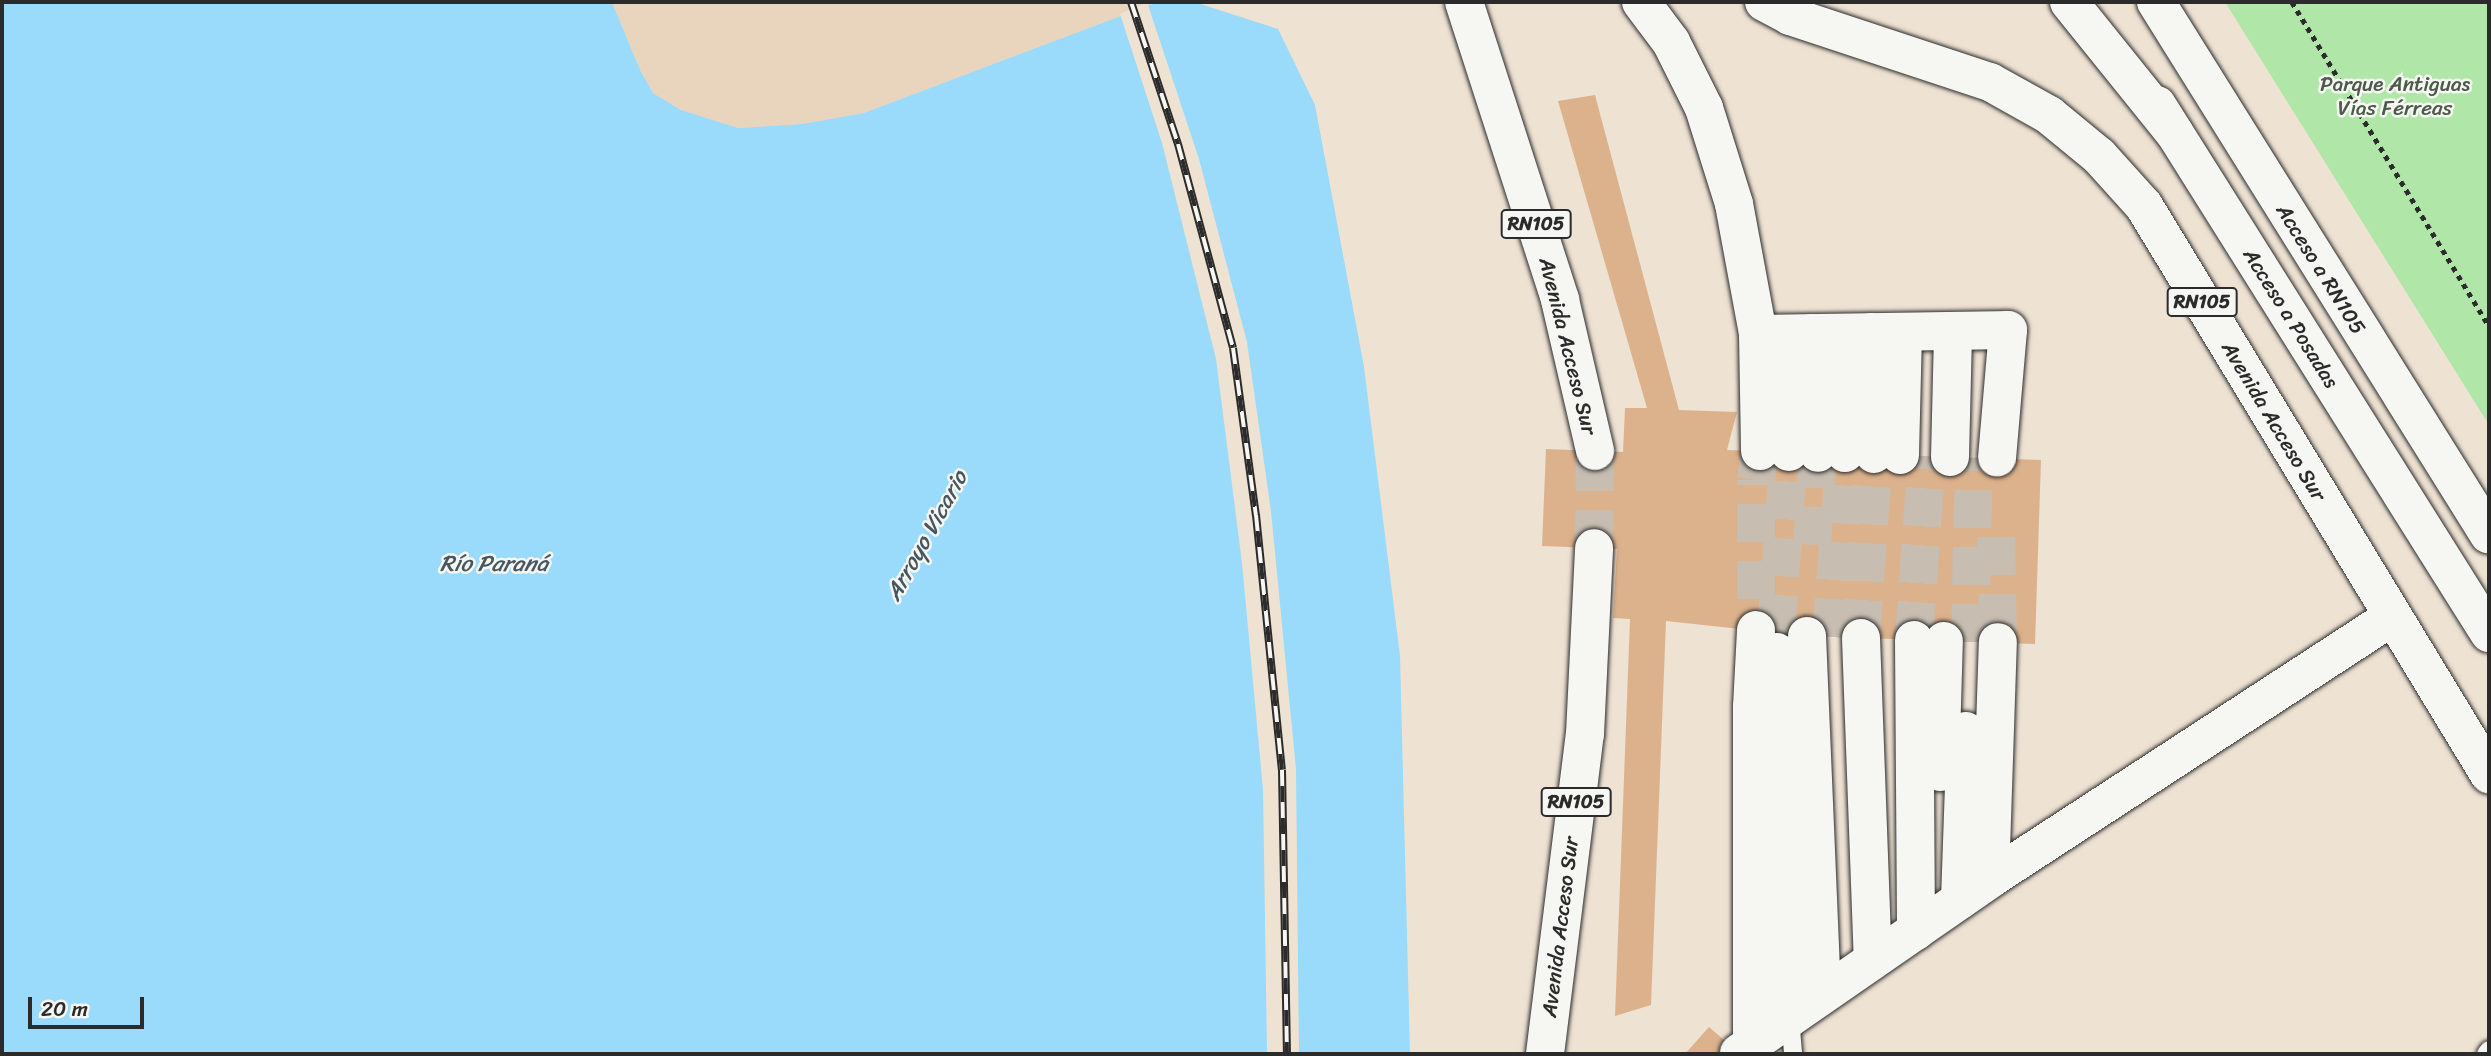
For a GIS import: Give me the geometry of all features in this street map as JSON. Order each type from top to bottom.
[{"type":"main road","name":"Avenida Acceso Sur","points":[[1464,2],[1560,300],[1595,451]]},
{"type":"main road","points":[[1641,2],[1671,42],[1704,108],[1734,204],[1871,332],[1883,455]]},
{"type":"main road","name":"Avenida Acceso Sur","points":[[1765,2],[1790,16],[1990,82],[2049,115],[2099,156],[2144,206],[2489,774]]},
{"type":"main road","points":[[2069,2],[2175,134]]},
{"type":"main road","name":"Acceso a Posadas","points":[[2094,2],[2489,633]]},
{"type":"main road","name":"Acceso a RN105","points":[[2156,2],[2489,535]]},
{"type":"main road","points":[[1871,332],[2008,330],[1883,455]]},
{"type":"main road","points":[[1871,332],[1883,455]]},
{"type":"main road","points":[[1871,332],[1883,455]]},
{"type":"main road","points":[[1871,332],[1883,455]]},
{"type":"main road","name":"Avenida Acceso Sur","points":[[1545,1054],[1585,733],[1594,548]]},
{"type":"main road","points":[[1874,638],[1752,707],[1746,1049],[1792,1036],[1905,938],[2392,617]]},
{"type":"main road","points":[[1874,638],[1905,938]]},
{"type":"main road","points":[[1874,638],[1905,938]]},
{"type":"main road","points":[[1874,638],[1905,938]]},
{"type":"main road","points":[[1874,638],[1905,938]]},
{"type":"main road","points":[[1792,1036],[1874,638]]},
{"type":"path","points":[[2292,2],[2489,326]]},
{"type":"shaded area","points":[[612,2],[1158,2],[864,113],[802,124],[738,128],[681,110],[653,93],[640,70]]},
{"type":"green space","name":"Parque Antiguas Vías Férreas","points":[[2225,2],[2489,2],[2489,425]]},
{"type":"water","name":"Río Paraná","points":[[2,2],[612,2],[640,70],[653,93],[681,110],[738,128],[802,124],[864,113],[1158,2],[1194,2],[1278,29],[1315,105],[1364,367],[1400,656],[1410,1054],[2,1054]]},
{"type":"pier","points":[[1147,2],[1199,159],[1247,342],[1271,511],[1296,769],[1299,1054],[1267,1054],[1263,790],[1242,563],[1216,359],[1162,143],[1120,14]]},
{"type":"building","points":[[1595,95],[1679,410],[1737,412],[1727,450],[2041,460],[2035,644],[1807,636],[1666,621],[1651,1005],[1615,1016],[1630,619],[1613,618],[1617,549],[1542,546],[1546,449],[1623,452],[1625,408],[1647,408],[1558,101]]},
{"type":"building","points":[[1709,1027],[1740,1054],[1685,1054]]},
{"type":"tunnel","points":[[1594,548],[1595,451]]},
{"type":"tunnel","points":[[1756,599],[1756,480],[1760,451]]},
{"type":"tunnel","points":[[1776,633],[1789,452]]},
{"type":"tunnel","points":[[1812,545],[1818,453]]},
{"type":"tunnel","points":[[1831,637],[1845,453]]},
{"type":"tunnel","points":[[1861,638],[1874,454]]},
{"type":"tunnel","points":[[1914,640],[1927,456]]},
{"type":"tunnel","points":[[1970,642],[1974,458]]},
{"type":"tunnel","points":[[1996,537],[1998,642]]},
{"type":"railway","points":[[1131,2],[1178,144],[1233,348],[1256,515],[1282,770],[1287,1054]]},
{"type":"water label","name":"Arroyo Vicario","points":[[927,536]]}]
